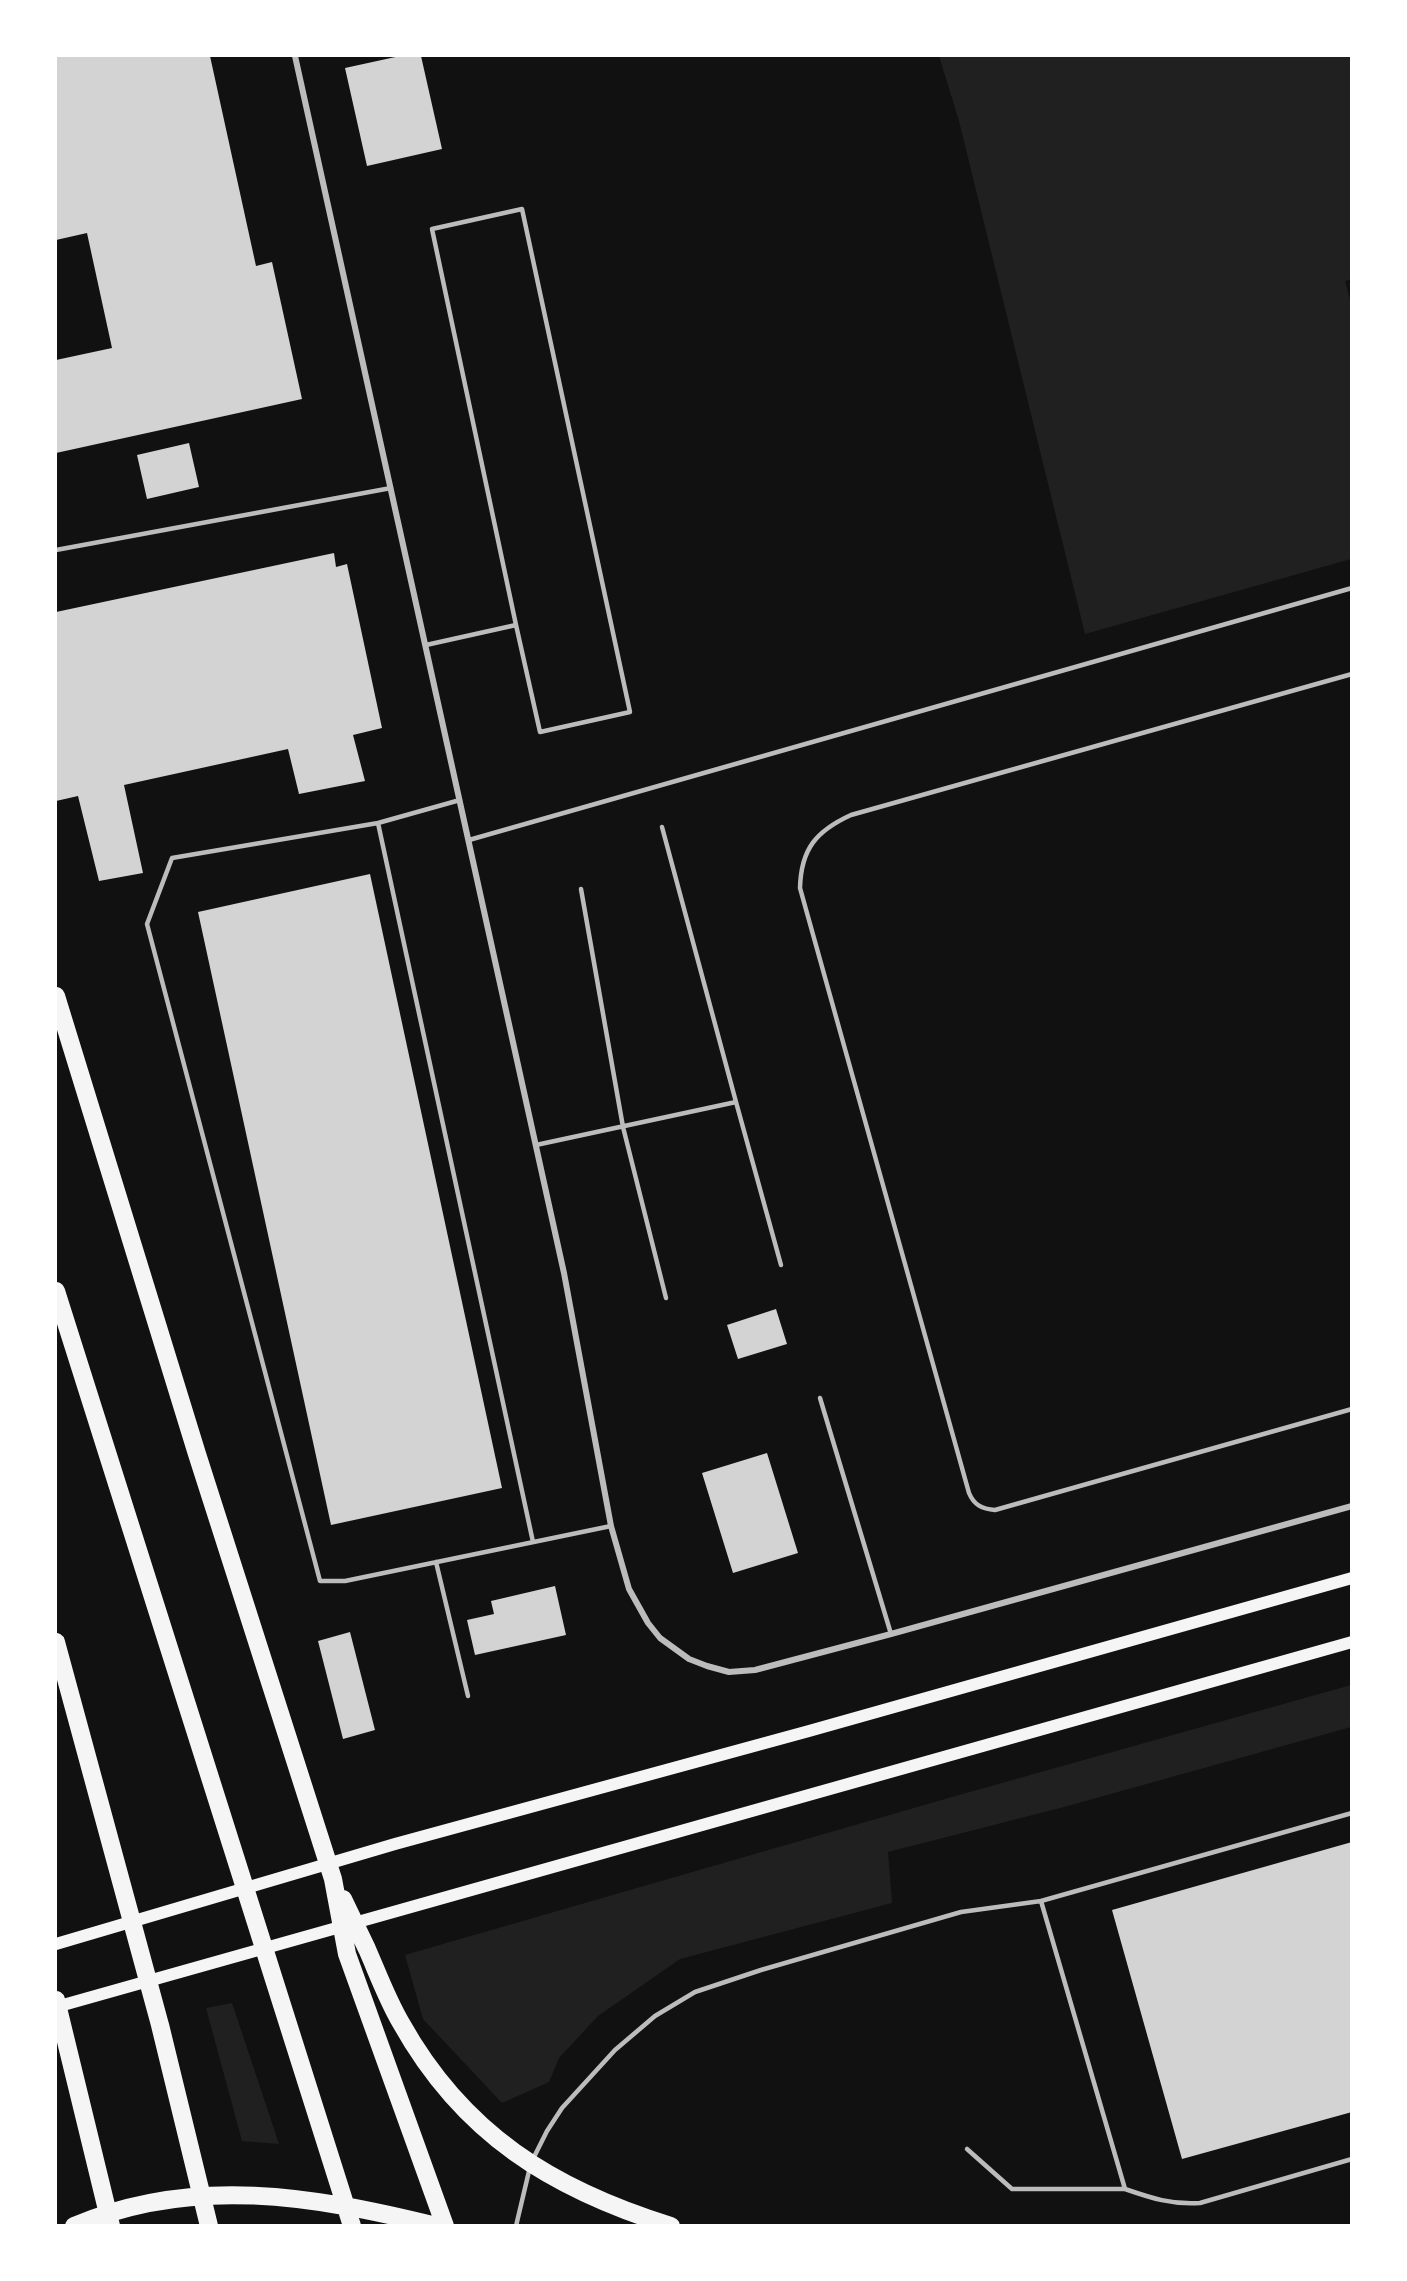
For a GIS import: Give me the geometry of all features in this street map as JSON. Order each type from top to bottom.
[{"type":"highway","points":[[56,996],[201,1465],[333,1879],[347,1954],[445,2226]]},
{"type":"highway","points":[[56,1292],[352,2226]]},
{"type":"highway","points":[[56,1642],[160,2025],[209,2226]]},
{"type":"highway","points":[[333,1879],[391,2005],[423,2059],[465,2110],[498,2142],[530,2165],[588,2195],[671,2226]]},
{"type":"highway","points":[[56,2000],[111,2226]]},
{"type":"highway","points":[[74,2226],[132,2205],[159,2199],[228,2194],[309,2199],[436,2226]]},
{"type":"main road","points":[[56,1944],[395,1844],[820,1728],[1352,1578]]},
{"type":"main road","points":[[56,2007],[1352,1642]]},
{"type":"street","points":[[295,56],[536,1145],[576,1334],[611,1526],[629,1589],[648,1623],[673,1649],[689,1659],[729,1672],[755,1670],[1352,1506]]},
{"type":"lane","points":[[522,209],[630,712],[540,732],[516,625],[432,229],[522,209]]},
{"type":"lane","points":[[56,550],[391,488]]},
{"type":"lane","points":[[469,840],[1352,588]]},
{"type":"lane","points":[[426,645],[516,625]]},
{"type":"lane","points":[[1352,674],[851,815],[823,830],[812,843],[802,863],[800,888],[969,1493],[978,1506],[995,1510],[1352,1409]]},
{"type":"lane","points":[[460,800],[378,823],[172,858],[147,924],[320,1581],[345,1581],[611,1526]]},
{"type":"lane","points":[[378,823],[532,1542]]},
{"type":"lane","points":[[662,827],[781,1265]]},
{"type":"lane","points":[[581,888],[623,1127],[666,1298]]},
{"type":"lane","points":[[536,1145],[736,1102]]},
{"type":"lane","points":[[820,1398],[891,1634]]},
{"type":"lane","points":[[436,1562],[468,1696]]},
{"type":"lane","points":[[516,2226],[530,2165],[547,2131],[562,2108],[615,2050],[655,2016],[695,1992],[739,1976],[961,1912],[1041,1901],[1352,1813]]},
{"type":"lane","points":[[1041,1901],[1125,2189]]},
{"type":"lane","points":[[967,2149],[1012,2189],[1125,2189],[1160,2201],[1179,2204],[1200,2203],[1352,2159]]},
{"type":"shaded area","points":[[939,56],[1351,56],[1352,279],[1345,281],[1352,307],[1351,559],[1085,634],[959,121]]},
{"type":"shaded area","points":[[1351,1685],[1351,1727],[1064,1807],[888,1852],[892,1903],[680,1959],[598,2016],[559,2058],[549,2082],[502,2103],[423,2019],[405,1955],[952,1797]]},
{"type":"shaded area","points":[[232,2003],[279,2144],[242,2141],[206,2008]]},
{"type":"building","points":[[56,56],[210,56],[256,266],[272,262],[302,399],[56,453],[56,360],[112,348],[87,233],[56,240]]},
{"type":"building","points":[[400,56],[421,56],[442,149],[367,166],[345,68]]},
{"type":"building","points":[[189,443],[199,487],[147,499],[137,455]]},
{"type":"building","points":[[334,553],[336,567],[347,564],[382,728],[353,735],[365,781],[299,794],[288,749],[124,785],[143,873],[99,881],[78,796],[56,801],[56,612]]},
{"type":"building","points":[[370,874],[502,1488],[331,1525],[198,912]]},
{"type":"building","points":[[776,1309],[787,1344],[738,1359],[727,1325]]},
{"type":"building","points":[[767,1453],[798,1553],[733,1573],[702,1473]]},
{"type":"building","points":[[555,1586],[566,1635],[475,1655],[467,1620],[494,1614],[491,1601]]},
{"type":"building","points":[[350,1632],[375,1730],[343,1739],[318,1641]]},
{"type":"building","points":[[1352,1842],[1352,2112],[1182,2159],[1112,1910]]}]
